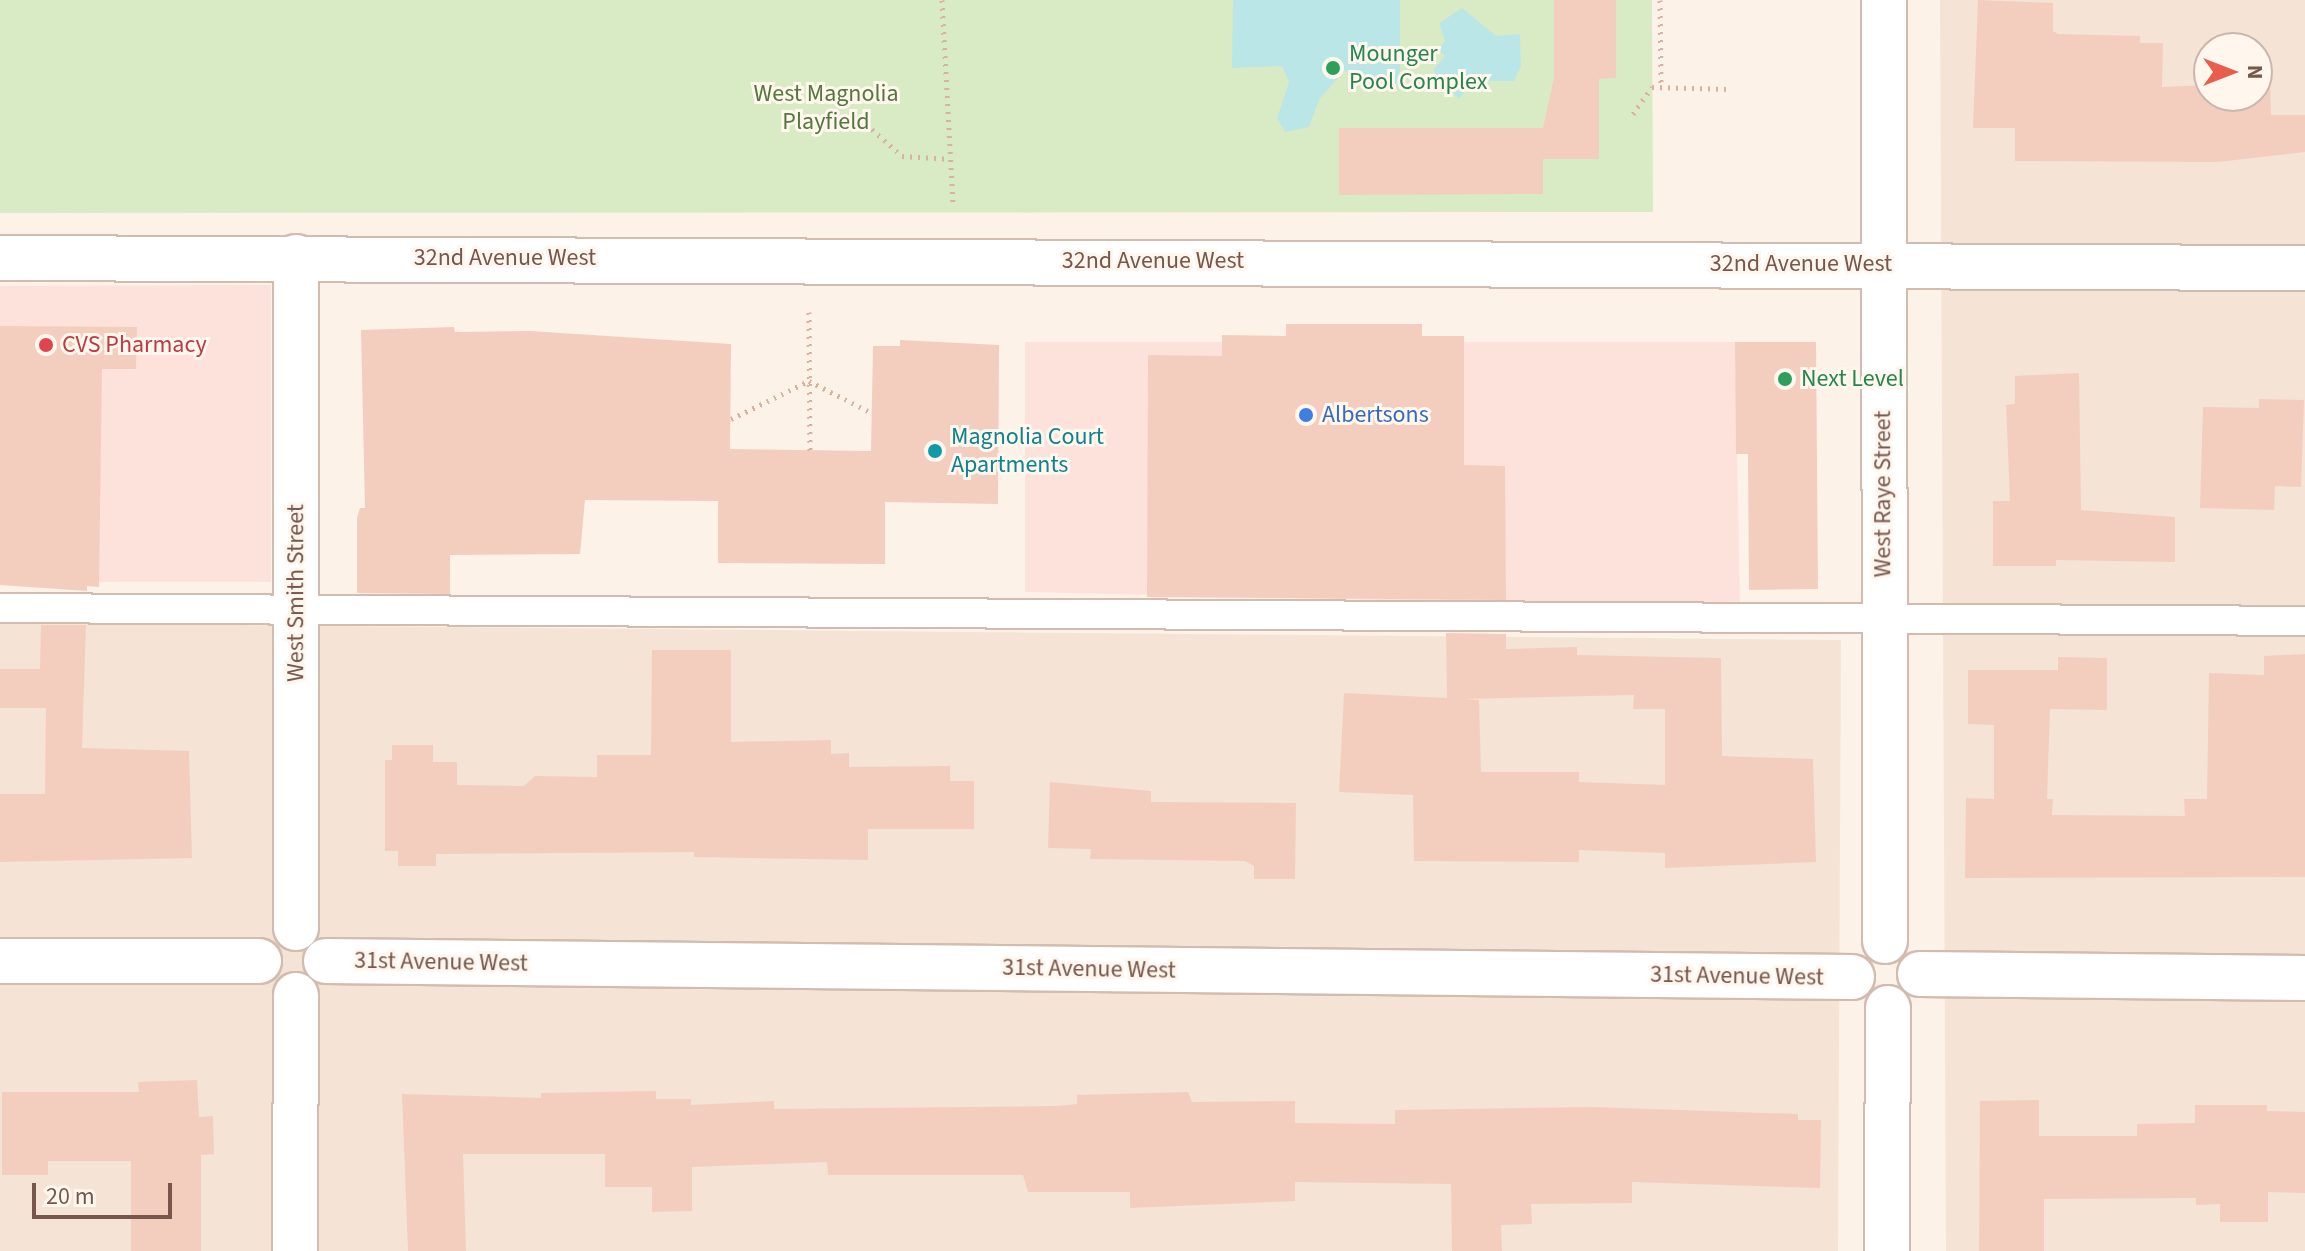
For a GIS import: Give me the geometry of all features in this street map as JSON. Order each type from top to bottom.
[{"type":"street","name":"West Raye Street","points":[[1884,0],[1885,941]]},
{"type":"street","name":"West Smith Street","points":[[296,257],[296,928]]},
{"type":"street","name":"32nd Avenue West","points":[[0,258],[2305,268]]},
{"type":"street","points":[[296,928],[314,935],[326,961],[321,980],[296,995],[270,986],[259,961],[270,936],[296,928]]},
{"type":"street","points":[[1885,941],[1909,950],[1920,974],[1914,993],[1888,1008],[1863,1000],[1852,977],[1861,951],[1885,941]]},
{"type":"street","points":[[0,961],[259,961]]},
{"type":"street","name":"31st Avenue West","points":[[326,961],[1852,977]]},
{"type":"street","points":[[1920,974],[2305,978]]},
{"type":"street","points":[[295,1251],[296,995]]},
{"type":"street","points":[[1887,1251],[1888,1008]]},
{"type":"lane","points":[[0,608],[2305,621]]},
{"type":"path","points":[[942,0],[953,206]]},
{"type":"path","points":[[1660,0],[1661,87]]},
{"type":"path","points":[[1633,114],[1652,87],[1730,89]]},
{"type":"path","points":[[866,124],[902,156],[950,159]]},
{"type":"path","points":[[809,312],[810,451]]},
{"type":"path","points":[[809,381],[872,413]]},
{"type":"path","points":[[731,419],[809,381]]},
{"type":"shaded area","points":[[1940,0],[2305,0],[2305,1251],[1946,1251]]},
{"type":"shaded area","points":[[271,285],[271,582],[0,582],[0,286]]},
{"type":"shaded area","points":[[1025,342],[1735,342],[1740,608],[1025,592]]},
{"type":"shaded area","points":[[0,623],[1841,640],[1838,1251],[0,1251]]},
{"type":"green space","name":"West Magnolia Playfield","points":[[0,0],[1652,0],[1653,212],[0,213]]},
{"type":"water","points":[[1233,0],[1400,0],[1400,84],[1364,84],[1345,70],[1319,100],[1309,127],[1285,132],[1277,118],[1289,82],[1282,66],[1232,68]]},
{"type":"water","points":[[1462,8],[1496,36],[1520,34],[1521,66],[1514,81],[1474,81],[1459,99],[1433,70],[1445,56],[1438,49],[1445,41],[1439,23]]},
{"type":"building","points":[[1554,0],[1616,0],[1616,78],[1599,79],[1599,159],[1543,159],[1543,194],[1339,195],[1339,128],[1543,128],[1554,78]]},
{"type":"building","points":[[1978,0],[2053,3],[2053,31],[2058,34],[2140,36],[2140,43],[2163,43],[2162,87],[2193,86],[2193,112],[2305,115],[2305,152],[2218,162],[2015,161],[2015,128],[1973,128]]},
{"type":"building","name":"Albertsons","points":[[1286,324],[1422,324],[1422,336],[1464,336],[1464,465],[1505,466],[1506,600],[1147,597],[1148,355],[1222,356],[1222,335],[1286,336]]},
{"type":"building","points":[[0,326],[137,327],[136,369],[102,369],[99,587],[87,586],[87,591],[0,585]]},
{"type":"building","points":[[454,327],[455,332],[530,331],[731,344],[730,449],[871,451],[873,346],[900,346],[900,340],[999,345],[998,504],[885,502],[885,564],[718,563],[718,501],[585,500],[580,554],[450,555],[450,594],[357,593],[357,518],[360,508],[365,508],[361,330]]},
{"type":"building","points":[[1735,342],[1816,342],[1818,589],[1749,590],[1748,454],[1736,454]]},
{"type":"building","points":[[2079,373],[2081,510],[2175,517],[2175,562],[2056,560],[2056,566],[1993,566],[1993,501],[2010,501],[2006,405],[2015,404],[2015,376]]},
{"type":"building","points":[[2259,399],[2304,400],[2301,487],[2275,486],[2274,510],[2200,508],[2203,407],[2259,408]]},
{"type":"building","points":[[41,625],[86,625],[82,748],[189,751],[192,858],[0,862],[0,794],[45,794],[46,708],[0,708],[0,669],[40,669]]},
{"type":"building","points":[[1446,633],[1506,634],[1506,649],[1577,647],[1577,655],[1721,658],[1722,756],[1813,759],[1816,862],[1665,868],[1665,853],[1579,850],[1579,862],[1414,861],[1413,795],[1339,792],[1344,693],[1447,698]],"holes":[[[1634,695],[1633,709],[1665,709],[1665,785],[1579,782],[1579,772],[1481,772],[1479,700],[1465,699]]]},
{"type":"building","points":[[652,650],[731,650],[731,742],[831,740],[831,754],[849,753],[849,767],[950,766],[950,781],[974,781],[974,829],[868,829],[868,860],[694,857],[694,852],[436,854],[436,866],[398,866],[398,851],[385,851],[385,760],[392,760],[392,745],[433,745],[433,762],[457,762],[457,785],[524,786],[535,776],[597,777],[597,755],[651,755]]},
{"type":"building","points":[[2305,654],[2305,877],[1965,878],[1966,798],[1994,799],[1994,725],[1968,724],[1968,670],[2058,670],[2058,657],[2107,658],[2107,710],[2050,709],[2047,799],[2053,799],[2052,815],[2185,816],[2184,799],[2207,799],[2209,673],[2264,675],[2264,656]]},
{"type":"building","points":[[1050,782],[1151,791],[1151,802],[1296,803],[1295,879],[1254,879],[1254,866],[1245,861],[1090,859],[1091,849],[1048,848]]},
{"type":"building","points":[[197,1080],[199,1117],[213,1116],[214,1154],[201,1155],[201,1251],[131,1251],[131,1161],[48,1161],[48,1175],[2,1175],[2,1092],[139,1092],[138,1082]]},
{"type":"building","points":[[656,1091],[656,1099],[691,1099],[691,1105],[774,1101],[774,1109],[1058,1106],[1077,1104],[1077,1095],[1188,1092],[1192,1102],[1295,1101],[1295,1123],[1395,1124],[1395,1110],[1593,1107],[1798,1114],[1798,1120],[1821,1120],[1820,1188],[1632,1182],[1632,1203],[1531,1204],[1532,1224],[1501,1225],[1502,1251],[1452,1251],[1451,1184],[1295,1182],[1295,1201],[1130,1208],[1130,1192],[1028,1192],[1023,1175],[828,1175],[827,1162],[692,1167],[692,1211],[652,1212],[652,1187],[605,1187],[605,1154],[463,1154],[466,1251],[408,1251],[402,1094],[541,1098],[541,1093]]},
{"type":"building","points":[[2039,1100],[2039,1136],[2137,1136],[2137,1124],[2195,1123],[2195,1105],[2267,1105],[2267,1111],[2305,1112],[2305,1193],[2268,1192],[2268,1222],[2220,1222],[2220,1204],[2196,1205],[2196,1198],[2044,1199],[2044,1251],[1979,1251],[1980,1101]]},
{"type":"place","name":"Mounger Pool Complex","points":[[1333,68]]},
{"type":"place","name":"CVS Pharmacy","points":[[46,345]]},
{"type":"place","name":"Next Level","points":[[1785,379]]},
{"type":"place","name":"Albertsons","points":[[1306,415]]},
{"type":"place","name":"Magnolia Court Apartments","points":[[935,451]]}]
